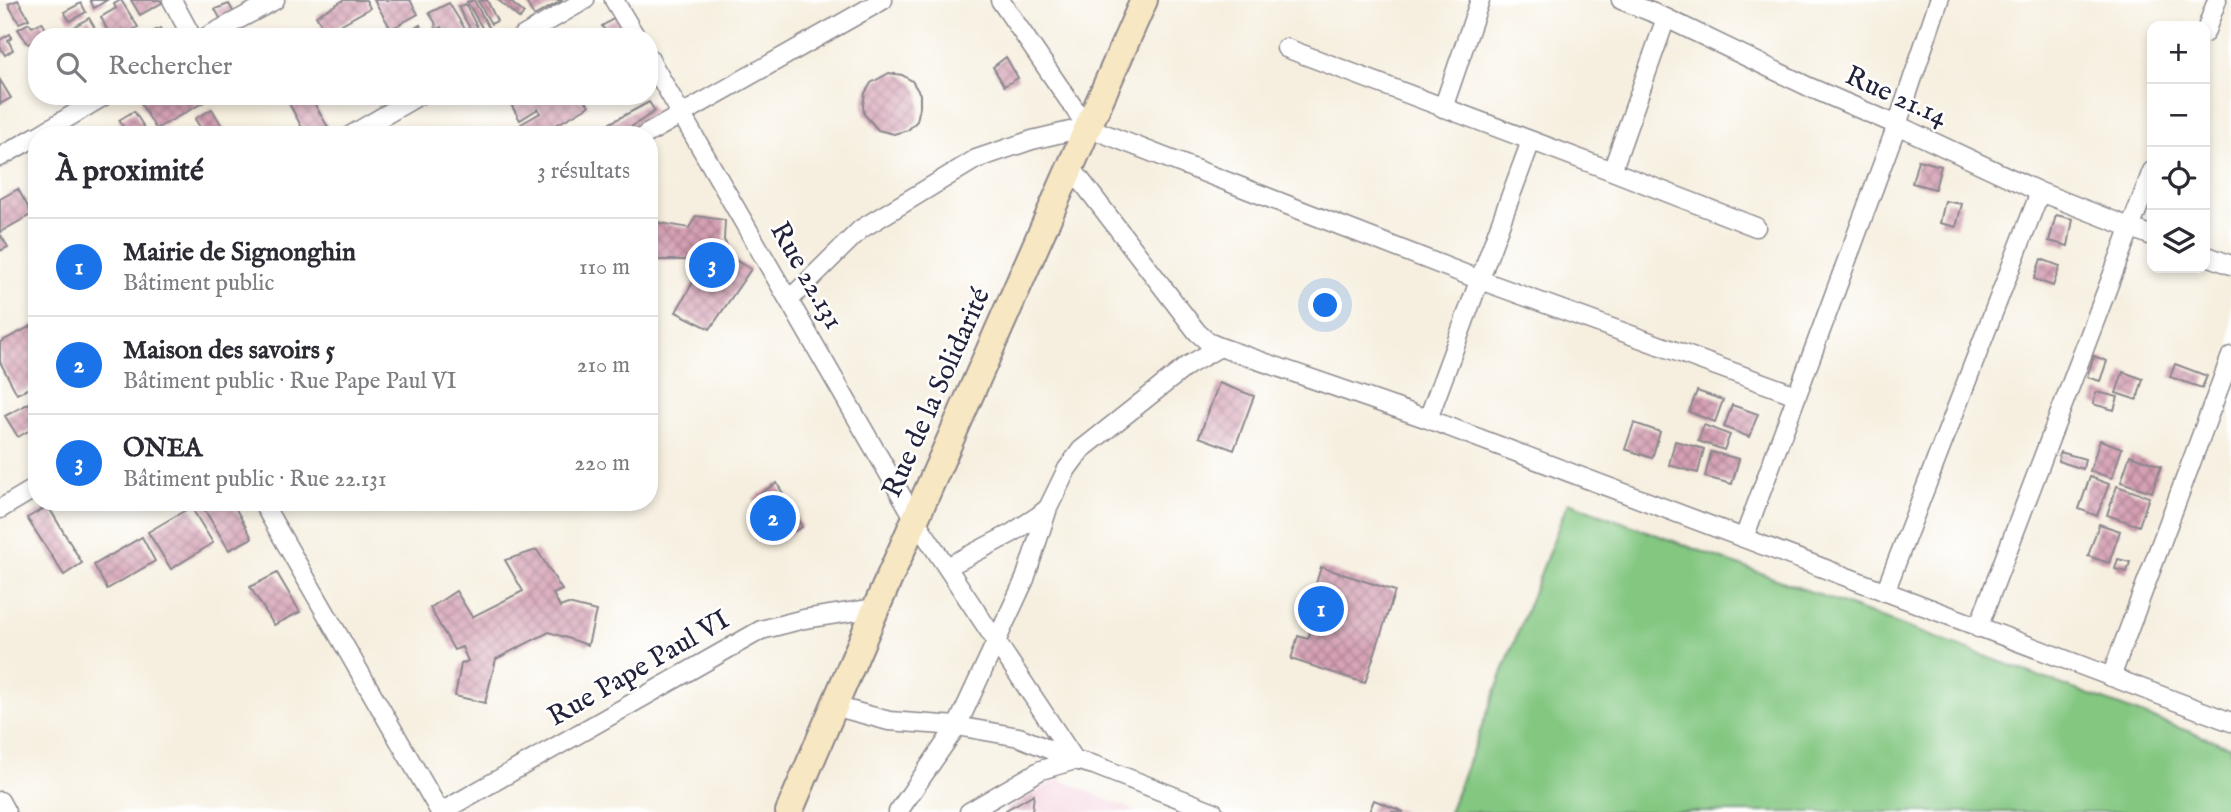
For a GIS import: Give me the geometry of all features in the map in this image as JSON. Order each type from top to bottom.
[{"type":"street","points":[[172,0],[187,28]]},
{"type":"street","points":[[223,28],[275,0]]},
{"type":"street","points":[[537,28],[585,0]]},
{"type":"street","points":[[614,0],[631,28]]},
{"type":"street","points":[[658,127],[883,0]]},
{"type":"street","points":[[1000,0],[1087,127]]},
{"type":"street","name":"Rue de la Solidarité","points":[[789,812],[1144,0]]},
{"type":"street","points":[[1443,108],[1480,0]]},
{"type":"street","name":"Rue 21.14","points":[[1620,0],[1666,18],[2039,192],[2147,234]]},
{"type":"street","points":[[1744,538],[1897,125],[1939,0]]},
{"type":"street","points":[[2209,21],[2217,0]]},
{"type":"street","points":[[1612,170],[1666,18]]},
{"type":"street","points":[[1286,48],[1756,227]]},
{"type":"street","name":"Rue 22.131","points":[[658,73],[916,520],[1075,760]]},
{"type":"street","points":[[56,126],[90,105]]},
{"type":"street","points":[[366,126],[403,105]]},
{"type":"street","points":[[789,300],[861,229],[976,159],[1032,139],[1087,127],[1480,279],[1796,395]]},
{"type":"street","points":[[1428,419],[1531,141]]},
{"type":"street","points":[[0,158],[28,142]]},
{"type":"street","points":[[1070,166],[1197,332],[1208,342],[1428,419],[2231,722]]},
{"type":"street","points":[[1978,628],[2147,184]]},
{"type":"street","points":[[1885,592],[2039,192]]},
{"type":"street","points":[[2210,258],[2231,265]]},
{"type":"street","points":[[898,812],[957,726],[1025,579],[1048,508],[1067,469],[1082,450],[1187,366],[1220,347]]},
{"type":"street","points":[[2111,677],[2231,356]]},
{"type":"street","points":[[0,509],[28,492]]},
{"type":"street","points":[[947,567],[1012,533],[1048,508]]},
{"type":"street","points":[[267,511],[441,812]]},
{"type":"street","name":"Rue Pape Paul VI","points":[[441,812],[761,630],[804,619],[876,608]]},
{"type":"street","points":[[834,706],[889,721],[957,726],[1019,737],[1214,812]]},
{"type":"street","points":[[969,812],[1041,770],[1075,760]]},
{"type":"street","points":[[0,801],[6,812]]},
{"type":"shaded area","points":[[1059,779],[1137,812],[1002,812]]},
{"type":"green space","points":[[1568,502],[2231,747],[2231,812],[1449,812]]},
{"type":"building","points":[[18,0],[29,19],[19,23],[8,4]]},
{"type":"building","points":[[90,0],[107,0],[94,8]]},
{"type":"building","points":[[121,0],[138,27],[106,28],[101,17],[116,8],[114,4]]},
{"type":"building","points":[[131,0],[160,0],[162,3],[140,15]]},
{"type":"building","points":[[344,0],[366,0],[370,8],[335,28],[323,28],[316,16]]},
{"type":"building","points":[[374,0],[410,0],[418,14],[390,28]]},
{"type":"building","points":[[474,0],[489,28],[482,28],[467,2]]},
{"type":"building","points":[[487,0],[497,21],[491,24],[478,1]]},
{"type":"building","points":[[498,0],[508,0],[524,13],[520,19]]},
{"type":"building","points":[[525,0],[563,0],[534,16]]},
{"type":"building","points":[[81,3],[86,12],[70,21],[64,12]]},
{"type":"building","points":[[449,3],[464,28],[436,28],[429,13]]},
{"type":"building","points":[[229,4],[234,13],[221,20],[215,9]]},
{"type":"building","points":[[465,4],[478,28],[470,28],[458,7]]},
{"type":"building","points":[[618,16],[625,28],[603,28],[602,26]]},
{"type":"building","points":[[89,18],[95,28],[72,28]]},
{"type":"building","points":[[42,22],[45,28],[28,28],[28,44],[18,29],[29,23],[32,27]]},
{"type":"building","points":[[10,34],[12,38],[8,40],[13,50],[5,55],[0,47],[0,40]]},
{"type":"building","points":[[1006,57],[1018,78],[1004,86],[993,67]]},
{"type":"building","points":[[889,73],[902,75],[912,81],[920,94],[917,121],[908,130],[894,134],[878,130],[864,114],[863,105],[865,93],[871,83]]},
{"type":"building","points":[[0,80],[11,98],[0,104]]},
{"type":"building","points":[[142,105],[199,105],[161,126],[154,126]]},
{"type":"building","points":[[290,105],[315,105],[327,126],[301,126]]},
{"type":"building","points":[[511,105],[589,106],[555,126],[522,126],[521,124],[540,113],[538,109],[520,120]]},
{"type":"building","points":[[643,105],[651,105],[655,111],[632,126],[605,126]]},
{"type":"building","points":[[212,109],[222,126],[199,126],[195,119]]},
{"type":"building","points":[[134,111],[143,126],[123,126],[119,120]]},
{"type":"building","points":[[1918,160],[1941,166],[1935,189],[1912,183]]},
{"type":"building","points":[[18,189],[28,207],[28,216],[0,232],[0,199]]},
{"type":"building","points":[[1945,201],[1962,204],[1956,227],[1940,223]]},
{"type":"building","points":[[2056,215],[2073,219],[2068,246],[2049,241]]},
{"type":"building","points":[[696,216],[725,220],[724,240],[735,260],[751,269],[710,329],[676,312],[701,268],[694,260],[658,260],[658,223],[689,228]]},
{"type":"building","points":[[0,234],[8,247],[0,251]]},
{"type":"building","points":[[2041,259],[2060,266],[2053,286],[2034,279]]},
{"type":"building","points":[[28,328],[28,388],[17,394],[0,362],[0,342]]},
{"type":"building","points":[[2094,356],[2107,361],[2100,381],[2087,377]]},
{"type":"building","points":[[2175,364],[2207,376],[2202,388],[2170,377]]},
{"type":"building","points":[[2123,372],[2143,379],[2137,400],[2116,393]]},
{"type":"building","points":[[1219,383],[1254,396],[1234,450],[1199,437]]},
{"type":"building","points":[[1697,391],[1723,400],[1715,422],[1689,412]]},
{"type":"building","points":[[2096,392],[2118,397],[2114,410],[2093,404]]},
{"type":"building","points":[[28,404],[28,431],[18,437],[5,416]]},
{"type":"building","points":[[1732,405],[1758,414],[1749,437],[1724,427]]},
{"type":"building","points":[[1634,423],[1660,432],[1652,458],[1625,449]]},
{"type":"building","points":[[1704,425],[1730,435],[1724,450],[1698,441]]},
{"type":"building","points":[[2100,440],[2122,448],[2112,478],[2090,471]]},
{"type":"building","points":[[1675,441],[1704,449],[1698,473],[1669,465]]},
{"type":"building","points":[[1711,452],[1739,459],[1732,484],[1705,477]]},
{"type":"building","points":[[2060,452],[2085,459],[2083,469],[2058,461]]},
{"type":"building","points":[[2130,455],[2161,466],[2152,492],[2121,482]]},
{"type":"building","points":[[2090,477],[2109,484],[2097,516],[2079,509]]},
{"type":"building","points":[[777,483],[802,527],[777,541],[753,498]]},
{"type":"building","points":[[2117,486],[2149,497],[2139,526],[2107,515]]},
{"type":"building","points":[[39,511],[51,511],[82,563],[64,575],[27,518]]},
{"type":"building","points":[[184,511],[193,511],[213,543],[171,569],[148,532]]},
{"type":"building","points":[[205,511],[237,511],[252,538],[229,550]]},
{"type":"building","points":[[2099,524],[2120,531],[2109,563],[2088,556]]},
{"type":"building","points":[[142,537],[155,561],[107,589],[94,565]]},
{"type":"building","points":[[537,550],[562,590],[553,594],[560,607],[568,604],[596,611],[588,645],[549,632],[496,659],[485,703],[455,696],[461,664],[468,661],[462,647],[454,650],[430,608],[456,591],[472,617],[523,591],[505,560]]},
{"type":"building","points":[[2118,559],[2130,562],[2127,572],[2115,569]]},
{"type":"building","points":[[1321,567],[1395,591],[1365,683],[1291,659],[1298,636],[1308,639],[1323,593],[1314,590]]},
{"type":"building","points":[[277,573],[300,612],[274,625],[250,587]]},
{"type":"building","points":[[1034,794],[1032,812],[1005,812],[1006,810]]},
{"type":"building","points":[[1374,800],[1404,812],[1369,812]]},
{"type":"place","name":"ONEA","points":[[712,265]]},
{"type":"place","name":"Maison des savoirs 5","points":[[773,518]]},
{"type":"place","name":"Mairie de Signonghin","points":[[1321,609]]}]
